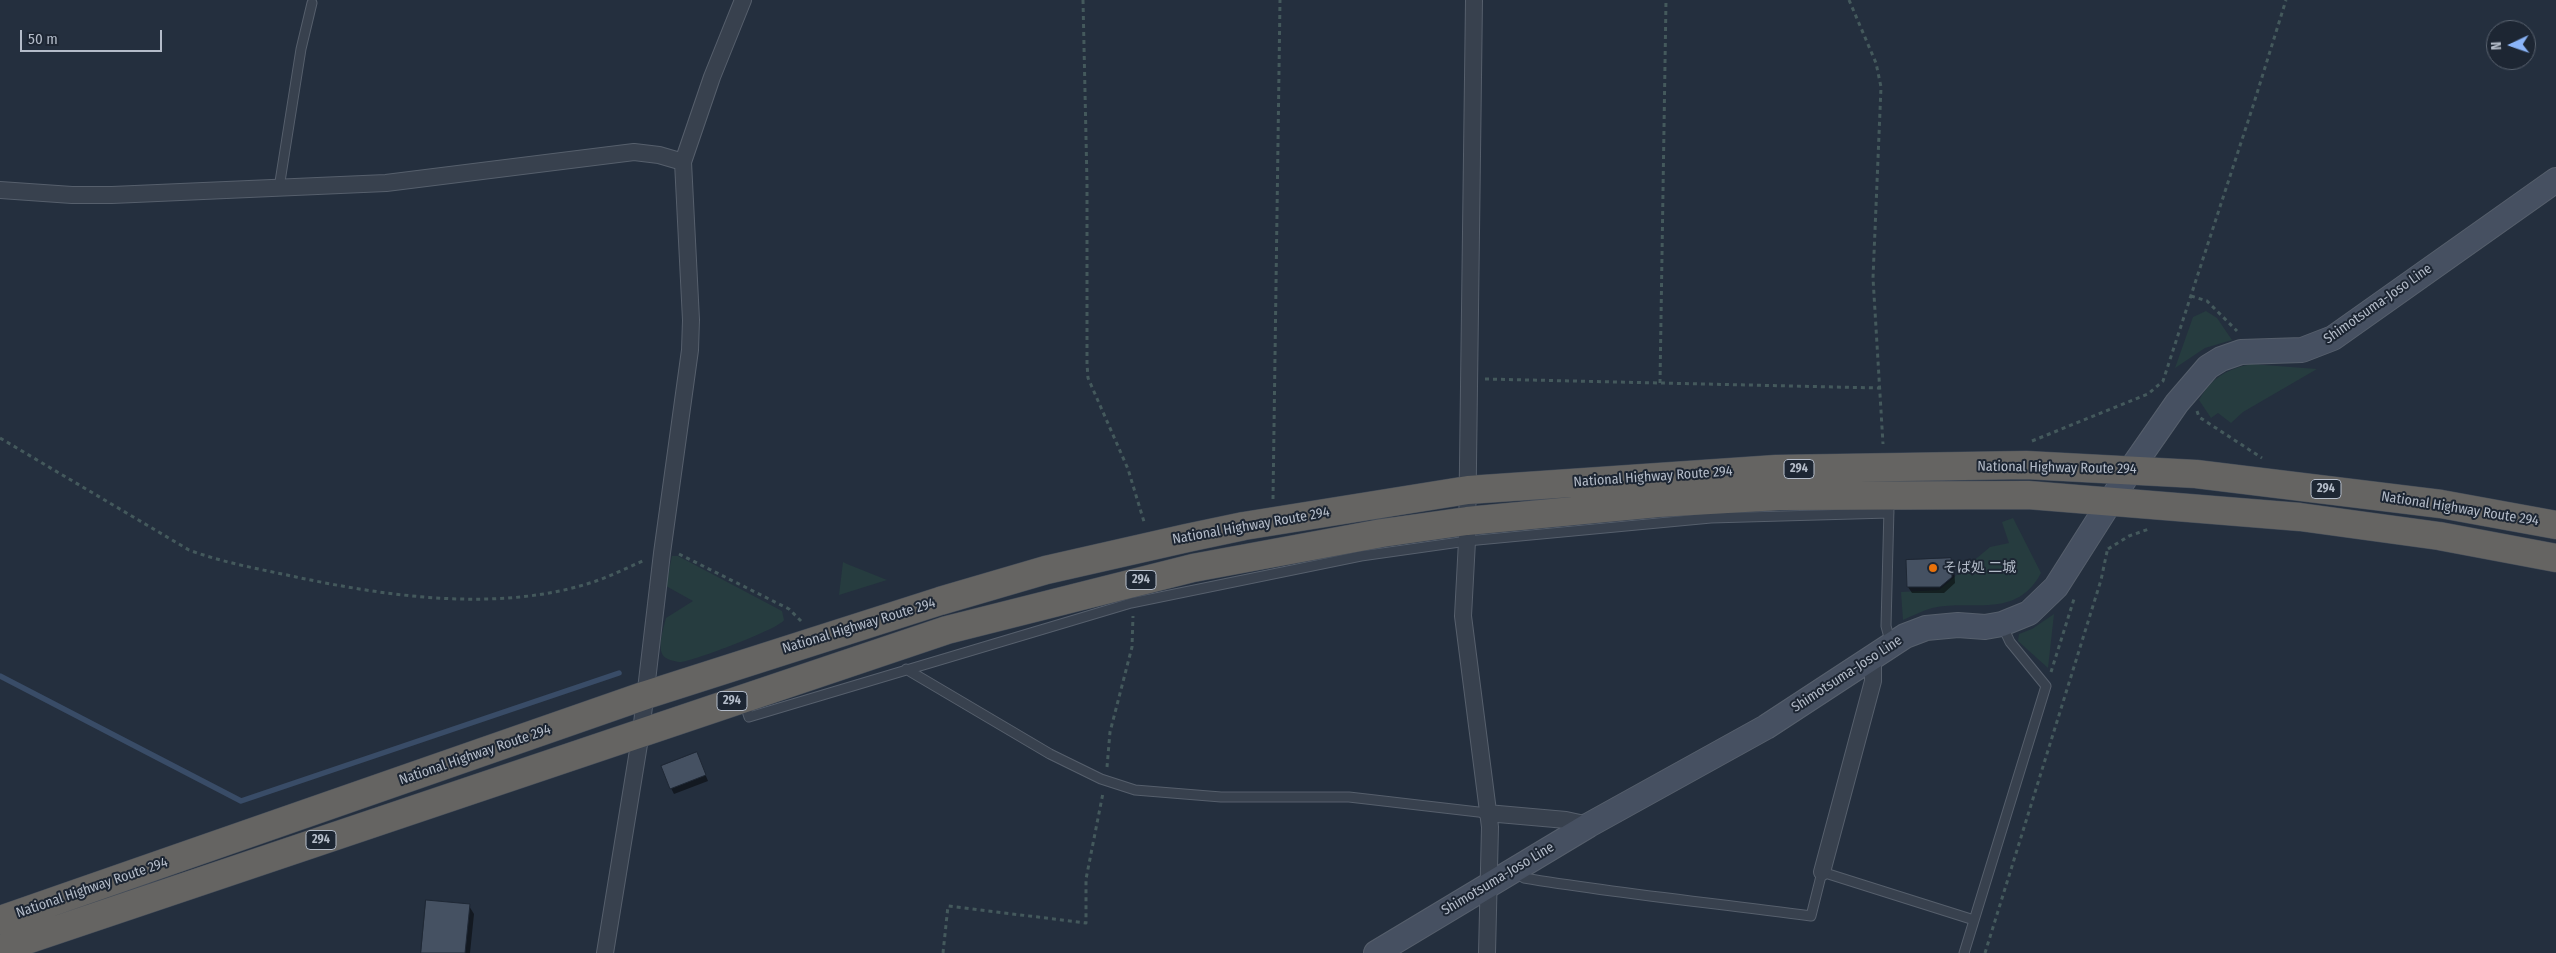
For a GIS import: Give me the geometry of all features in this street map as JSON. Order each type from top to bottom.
[{"type":"highway","name":"National Highway Route 294","points":[[0,920],[646,695],[790,647],[1056,568],[1244,526],[1468,490],[1776,469],[2026,465],[2131,469],[2196,474],[2441,504],[2556,525]]},
{"type":"highway","name":"National Highway Route 294","points":[[0,949],[743,697],[947,630],[1128,582],[1257,555],[1467,531],[1658,502],[1779,496],[1889,505],[2028,495],[2300,517],[2438,536],[2556,558]]},
{"type":"main road","name":"Shimotsuma-Joso Line","points":[[1376,953],[1488,884],[1766,727],[1905,636],[1926,628],[1958,625],[1985,627],[2002,624],[2022,617],[2043,602],[2071,566],[2131,469],[2200,374],[2221,359],[2240,352],[2302,350],[2332,338],[2556,180]]},
{"type":"street","points":[[605,953],[641,732],[662,549],[690,350],[691,320],[683,162],[708,86],[743,0]]},
{"type":"street","points":[[1474,0],[1468,490],[1464,616],[1490,827],[1487,953]]},
{"type":"street","points":[[0,190],[104,195],[386,183],[628,152],[653,154],[683,162]]},
{"type":"street","points":[[1822,872],[1882,651]]},
{"type":"street","points":[[1487,813],[1566,820],[1589,826]]},
{"type":"lane","points":[[279,188],[301,49],[312,3]]},
{"type":"lane","points":[[1882,651],[1886,626],[1889,505]]},
{"type":"lane","points":[[743,697],[749,717],[1131,603],[1467,531]]},
{"type":"lane","points":[[1964,953],[2046,686],[2010,642],[2002,624]]},
{"type":"lane","points":[[906,669],[1050,754],[1106,780],[1135,790],[1202,796],[1349,797],[1487,813]]},
{"type":"lane","points":[[1513,870],[1524,878],[1617,893],[1688,899],[1811,916],[1822,872],[1974,920]]},
{"type":"path","points":[[1083,0],[1087,183],[1088,378],[1128,469],[1145,526]]},
{"type":"path","points":[[1273,502],[1280,0]]},
{"type":"path","points":[[1660,383],[1666,0]]},
{"type":"path","points":[[1849,0],[1876,63],[1881,87],[1873,278],[1883,444],[1893,444]]},
{"type":"path","points":[[2028,443],[2148,394],[2163,381],[2286,0]]},
{"type":"path","points":[[2191,296],[2207,302],[2216,309],[2252,352]]},
{"type":"path","points":[[1469,378],[1880,388]]},
{"type":"path","points":[[2199,417],[2262,458],[2271,459]]},
{"type":"path","points":[[0,438],[189,550],[216,560],[337,586],[398,595],[465,599],[506,598],[562,589],[596,581],[662,549],[789,609],[803,623]]},
{"type":"path","points":[[1985,953],[2101,580],[2108,548],[2098,561]]},
{"type":"path","points":[[2046,686],[2078,590]]},
{"type":"path","points":[[943,953],[948,906],[1086,923],[1086,879],[1106,780],[1110,732],[1132,647],[1134,626],[1131,603]]},
{"type":"green space","points":[[2206,311],[2217,318],[2232,340],[2205,348],[2175,368],[2193,317]]},
{"type":"green space","points":[[2251,364],[2317,369],[2243,412],[2231,423],[2218,413],[2211,418],[2199,400],[2204,392],[2220,376]]},
{"type":"green space","points":[[2013,518],[2041,573],[2031,588],[2019,597],[2006,602],[1992,605],[1932,608],[1903,620],[1901,592],[1939,590],[1990,547],[2009,543],[2002,522]]},
{"type":"green space","points":[[672,556],[678,556],[782,611],[784,620],[752,637],[689,660],[681,662],[666,658],[661,650],[661,645],[666,618],[693,601],[666,586]]},
{"type":"green space","points":[[843,562],[847,564],[887,580],[839,595]]},
{"type":"green space","points":[[2054,614],[2048,668],[2018,641],[2019,634],[2032,629]]},
{"type":"building","points":[[1951,558],[1952,577],[1940,587],[1907,587],[1906,560]]},
{"type":"building","points":[[697,752],[706,775],[670,789],[661,766]]},
{"type":"building","points":[[426,900],[470,904],[465,953],[421,953]]},
{"type":"waterway","points":[[0,676],[241,801],[619,673]]},
{"type":"place","name":"そば処 二城","points":[[1933,568]]}]
